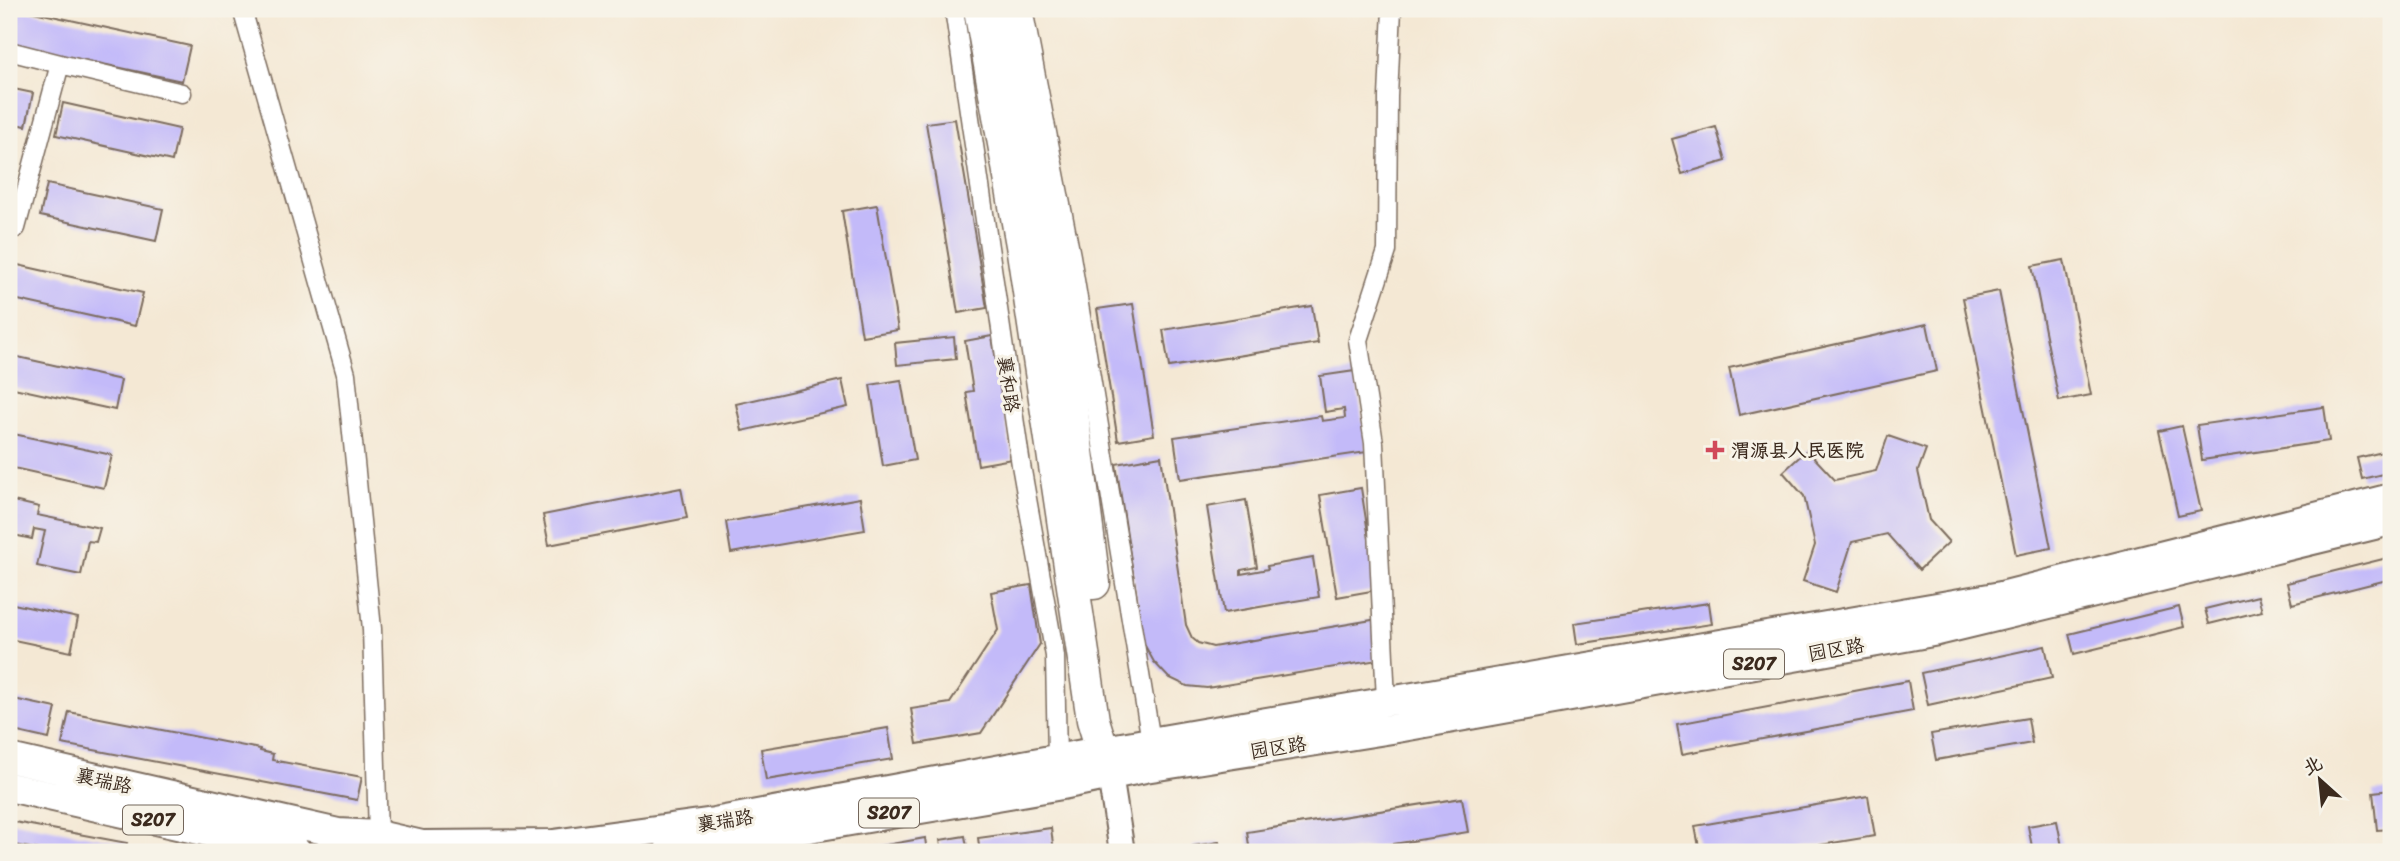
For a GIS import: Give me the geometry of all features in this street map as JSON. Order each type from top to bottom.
[{"type":"highway","points":[[980,9],[1022,245],[1093,720],[1110,762]]},
{"type":"highway","points":[[1007,9],[1049,235],[1111,715],[1110,762]]},
{"type":"main road","name":"园区路","points":[[1110,762],[1152,741],[2001,596],[2391,498]]},
{"type":"main road","name":"园区路","points":[[1110,762],[1392,729],[1938,631],[2391,521]]},
{"type":"main road","name":"襄瑞路","points":[[9,758],[376,844],[422,845],[553,844],[714,822],[1057,759],[1110,762]]},
{"type":"main road","name":"襄瑞路","points":[[668,852],[1110,762]]},
{"type":"main road","points":[[1110,762],[1122,852]]},
{"type":"main road","name":"襄瑞路","points":[[9,788],[297,852]]},
{"type":"street","points":[[242,9],[346,374],[372,629],[376,844]]},
{"type":"street","name":"襄和路","points":[[954,9],[1021,465],[1055,656],[1057,759]]},
{"type":"street","points":[[1023,9],[1071,256],[1152,741]]},
{"type":"street","points":[[1386,701],[1374,443],[1359,340],[1387,251],[1388,97],[1392,9]]},
{"type":"street","points":[[9,51],[182,93]]},
{"type":"street","points":[[9,227],[16,228],[60,64]]},
{"type":"building","points":[[9,9],[20,9],[190,46],[182,81],[9,44]]},
{"type":"building","points":[[9,88],[33,93],[26,126],[9,123]]},
{"type":"building","points":[[63,103],[179,129],[172,161],[56,135]]},
{"type":"building","points":[[955,119],[987,308],[958,313],[926,123]]},
{"type":"building","points":[[1716,127],[1726,161],[1682,174],[1672,139]]},
{"type":"building","points":[[47,184],[163,209],[156,241],[40,216]]},
{"type":"building","points":[[877,205],[898,330],[862,336],[842,211]]},
{"type":"building","points":[[2064,260],[2091,395],[2059,401],[2032,266]]},
{"type":"building","points":[[9,263],[143,293],[135,326],[9,298]]},
{"type":"building","points":[[1999,291],[2051,548],[2016,555],[1963,298]]},
{"type":"building","points":[[1133,304],[1154,435],[1118,441],[1097,309]]},
{"type":"building","points":[[1312,306],[1318,343],[1169,367],[1163,330]]},
{"type":"building","points":[[1927,324],[1937,371],[1739,415],[1729,368]]},
{"type":"building","points":[[992,336],[1012,459],[978,465],[966,392],[973,391],[965,341]]},
{"type":"building","points":[[954,337],[956,359],[897,365],[895,343]]},
{"type":"building","points":[[9,355],[121,380],[115,410],[9,387]]},
{"type":"building","points":[[1355,371],[1367,452],[1180,479],[1174,437],[1321,416],[1322,421],[1345,418],[1344,409],[1325,412],[1320,376]]},
{"type":"building","points":[[842,380],[848,407],[742,431],[736,404]]},
{"type":"building","points":[[901,380],[915,460],[883,466],[870,385]]},
{"type":"building","points":[[2324,407],[2329,441],[2202,460],[2197,425]]},
{"type":"building","points":[[2182,426],[2201,511],[2178,516],[2159,431]]},
{"type":"building","points":[[9,433],[112,455],[104,488],[9,467]]},
{"type":"building","points":[[1888,436],[1926,449],[1918,471],[1929,520],[1949,542],[1919,570],[1887,534],[1852,542],[1836,592],[1803,581],[1815,545],[1804,496],[1783,472],[1807,450],[1835,480],[1876,471]]},
{"type":"building","points":[[2391,450],[2391,472],[2362,479],[2357,458]]},
{"type":"building","points":[[1161,456],[1186,625],[1192,638],[1198,643],[1213,647],[1378,619],[1384,659],[1207,688],[1187,686],[1168,677],[1154,662],[1144,644],[1116,464]]},
{"type":"building","points":[[681,488],[687,518],[549,545],[543,515]]},
{"type":"building","points":[[1361,488],[1377,590],[1337,597],[1320,495]]},
{"type":"building","points":[[860,498],[865,530],[731,553],[726,522]]},
{"type":"building","points":[[9,500],[39,507],[37,515],[100,528],[96,542],[88,541],[81,575],[37,566],[45,531],[34,529],[32,539],[9,534]]},
{"type":"building","points":[[1246,500],[1257,567],[1241,570],[1241,574],[1268,569],[1267,566],[1313,558],[1319,597],[1224,613],[1207,507]]},
{"type":"building","points":[[2391,557],[2391,579],[2292,604],[2287,583]]},
{"type":"building","points":[[1031,585],[1040,644],[981,733],[917,744],[911,709],[950,703],[998,630],[991,592]]},
{"type":"building","points":[[2258,596],[2262,611],[2209,624],[2205,609]]},
{"type":"building","points":[[9,603],[78,618],[71,652],[9,639]]},
{"type":"building","points":[[1709,603],[1712,624],[1577,644],[1574,623]]},
{"type":"building","points":[[2179,607],[2184,627],[2074,654],[2069,634]]},
{"type":"building","points":[[2045,646],[2052,678],[1928,705],[1921,673]]},
{"type":"building","points":[[1908,681],[1913,711],[1682,754],[1677,724]]},
{"type":"building","points":[[9,698],[56,708],[49,739],[9,730]]},
{"type":"building","points":[[69,712],[260,749],[273,754],[272,760],[362,777],[357,800],[62,744]]},
{"type":"building","points":[[2028,718],[2032,743],[1936,760],[1931,734]]},
{"type":"building","points":[[888,728],[893,759],[766,780],[761,749]]},
{"type":"building","points":[[2391,790],[2391,829],[2377,830],[2373,792]]},
{"type":"building","points":[[1868,796],[1875,836],[1778,852],[1700,852],[1695,826]]},
{"type":"building","points":[[1462,798],[1468,832],[1344,852],[1250,852],[1247,832]]},
{"type":"building","points":[[9,821],[127,843],[125,852],[51,852],[9,844]]},
{"type":"building","points":[[2057,821],[2063,852],[2033,852],[2028,826]]},
{"type":"building","points":[[1051,828],[1054,852],[980,852],[978,838]]},
{"type":"building","points":[[965,836],[968,852],[942,852],[940,840]]},
{"type":"building","points":[[925,838],[927,852],[853,851]]},
{"type":"building","points":[[1219,842],[1221,852],[1194,852],[1193,846]]},
{"type":"place","name":"渭源县人民医院","points":[[1715,450]]}]
